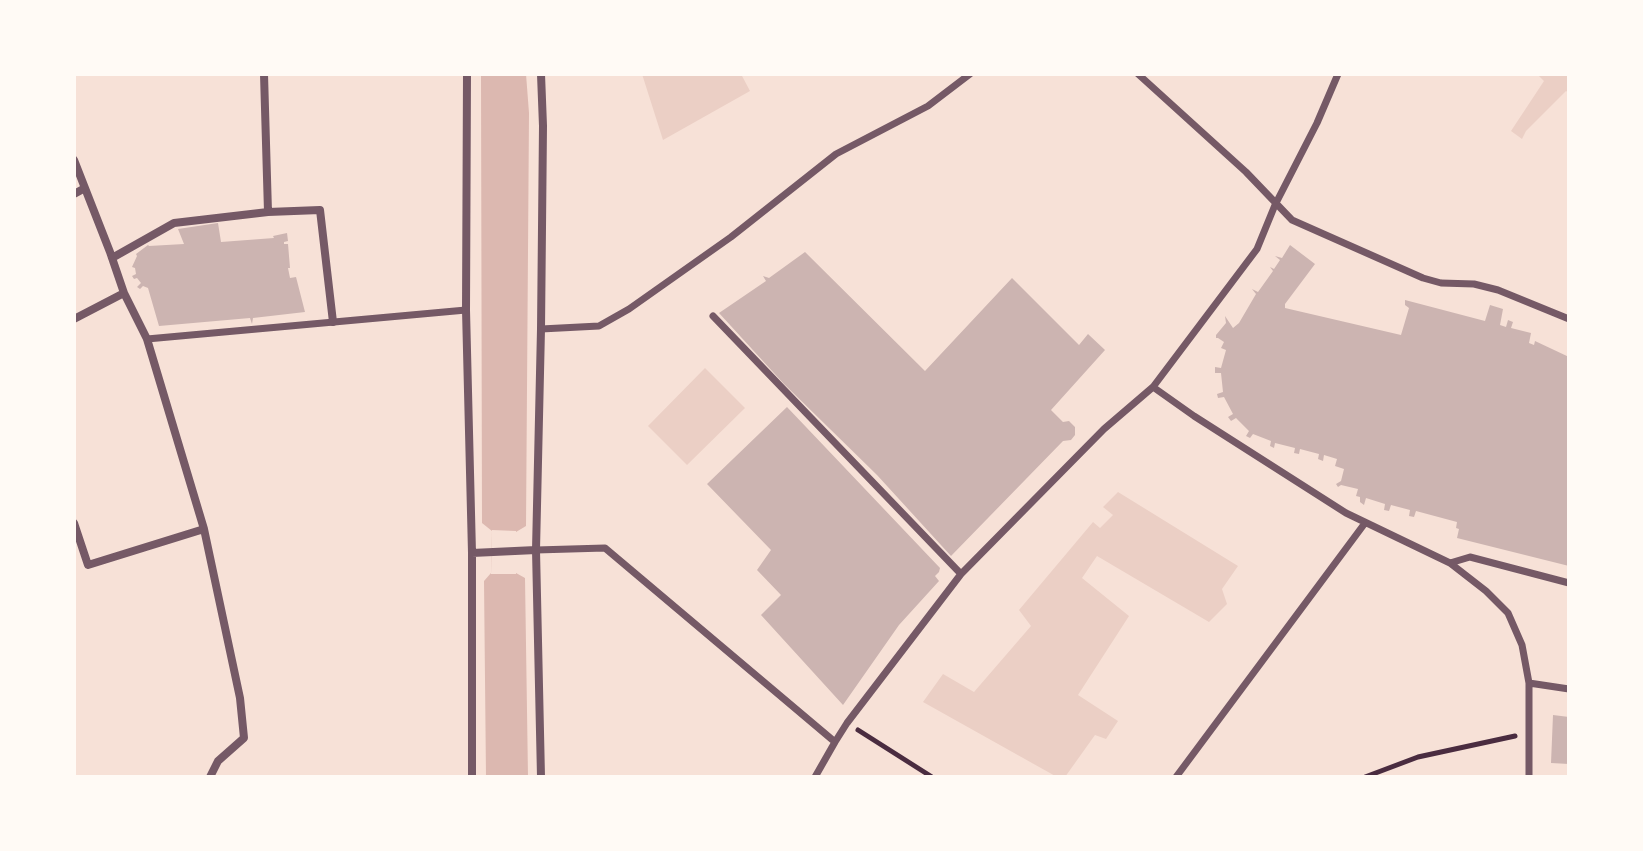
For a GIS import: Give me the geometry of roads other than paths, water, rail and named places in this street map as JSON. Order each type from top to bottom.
[{"type":"street","points":[[264,74],[268,212]]},
{"type":"street","points":[[467,74],[466,310],[472,553],[472,777]]},
{"type":"street","points":[[541,74],[541,329],[536,550],[541,777]]},
{"type":"street","points":[[541,329],[599,326],[629,309],[731,237],[836,154],[928,106],[970,74]]},
{"type":"street","points":[[1138,74],[1246,172],[1292,220],[1423,278],[1498,290],[1569,319]]},
{"type":"street","points":[[815,777],[847,723],[961,574],[1104,429],[1153,387],[1257,249],[1338,74]]},
{"type":"street","points":[[74,160],[124,293],[147,339],[204,529],[240,698],[244,738],[218,761],[210,777]]},
{"type":"street","points":[[74,194],[85,188]]},
{"type":"street","points":[[112,258],[174,223],[268,212],[320,210],[333,322]]},
{"type":"street","points":[[74,319],[124,293]]},
{"type":"street","points":[[147,339],[466,310]]},
{"type":"street","points":[[713,316],[961,574]]},
{"type":"street","points":[[1153,387],[1346,513],[1450,563],[1508,613],[1522,645],[1529,683],[1529,777]]},
{"type":"street","points":[[74,523],[88,565],[204,529]]},
{"type":"street","points":[[1177,776],[1365,523]]},
{"type":"street","points":[[472,553],[605,548],[835,742]]},
{"type":"street","points":[[1450,563],[1470,557],[1569,583]]},
{"type":"street","points":[[1529,683],[1569,689]]}]
